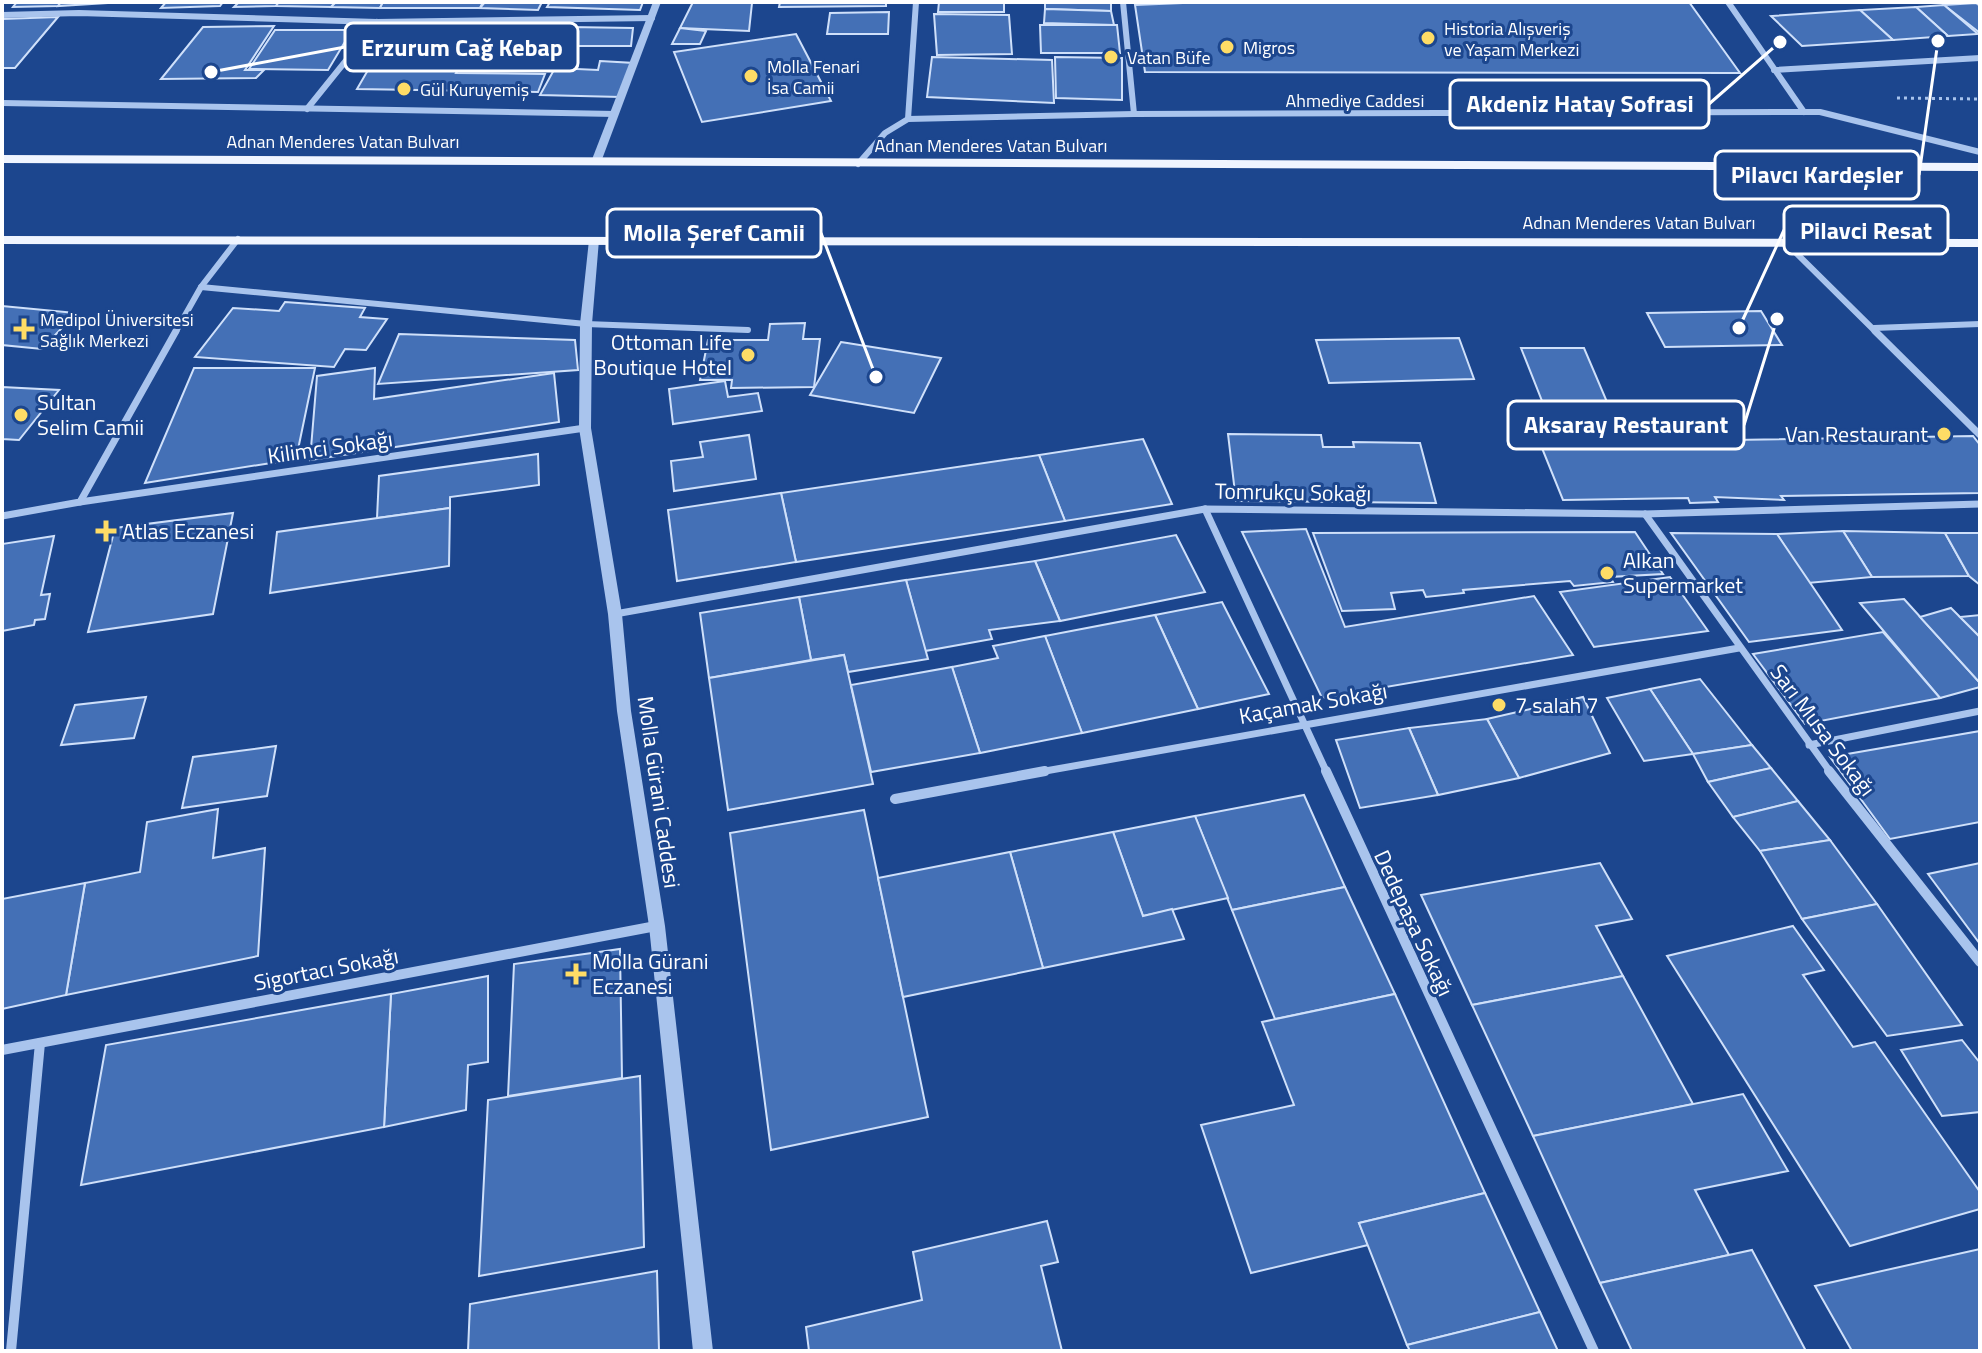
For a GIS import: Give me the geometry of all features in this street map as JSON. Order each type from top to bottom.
[{"type":"main road","name":"Adnan Menderes Vatan Bulvarı","points":[[2,159],[1980,167]]},
{"type":"main road","name":"Adnan Menderes Vatan Bulvarı","points":[[2,240],[1980,243]]},
{"type":"street","points":[[596,162],[657,2]]},
{"type":"street","points":[[858,164],[885,133],[908,119],[916,2]]},
{"type":"street","points":[[1123,2],[1134,114]]},
{"type":"street","points":[[1728,2],[1804,112]]},
{"type":"street","points":[[2,15],[79,13],[377,22],[652,18]]},
{"type":"street","points":[[307,109],[377,22]]},
{"type":"street","points":[[1774,70],[1980,58]]},
{"type":"street","points":[[2,103],[615,114]]},
{"type":"street","name":"Ahmediye Caddesi","points":[[908,119],[1134,114],[1804,112],[1833,114],[1980,152]]},
{"type":"street","points":[[80,502],[201,287],[238,239]]},
{"type":"street","name":"Molla Gürani Caddesi","points":[[594,240],[586,324],[585,428],[615,614],[624,711],[657,926],[703,1351]]},
{"type":"street","points":[[1785,242],[1980,435]]},
{"type":"street","points":[[201,287],[586,324],[748,330]]},
{"type":"street","points":[[1874,328],[1980,324]]},
{"type":"street","name":"Kilimci Sokağı","points":[[2,516],[585,428]]},
{"type":"street","name":"Tomrukçu Sokağı","points":[[615,614],[1205,509],[1645,514],[1980,504]]},
{"type":"street","name":"Dedepaşa Sokağı","points":[[1205,509],[1301,723],[1594,1351]]},
{"type":"street","name":"Sarı Musa Sokağı","points":[[1645,514],[1809,745],[1980,962]]},
{"type":"street","name":"Kaçamak Sokağı","points":[[895,799],[1301,723],[1739,648]]},
{"type":"street","points":[[1809,745],[1980,711]]},
{"type":"street","name":"Sigortacı Sokağı","points":[[2,1050],[657,926]]},
{"type":"street","points":[[11,1351],[40,1043]]},
{"type":"building","points":[[17,2],[61,2],[58,6],[13,7]]},
{"type":"building","points":[[61,2],[124,2],[58,6]]},
{"type":"building","points":[[166,2],[223,2],[220,6],[161,8]]},
{"type":"building","points":[[239,2],[279,2],[276,6],[234,7]]},
{"type":"building","points":[[279,2],[335,2],[331,7],[276,6]]},
{"type":"building","points":[[336,2],[383,2],[380,8],[331,7]]},
{"type":"building","points":[[383,2],[483,2],[480,8],[380,8]]},
{"type":"building","points":[[485,2],[542,2],[538,10],[480,8]]},
{"type":"building","points":[[550,2],[643,2],[640,10],[547,7]]},
{"type":"building","points":[[693,2],[752,3],[749,31],[680,28]]},
{"type":"building","points":[[780,2],[886,2],[886,6],[779,7]]},
{"type":"building","points":[[939,2],[1004,2],[1004,12],[938,12]]},
{"type":"building","points":[[1045,2],[1111,2],[1111,11],[1045,9]]},
{"type":"building","name":"Historia Alışveriş ve Yaşam Merkezi","points":[[1207,2],[1689,2],[1740,73],[1145,72],[1135,5]]},
{"type":"building","points":[[1976,3],[1980,6],[1980,33],[1944,5]]},
{"type":"building","points":[[1944,5],[1978,34],[1948,36],[1916,7]]},
{"type":"building","points":[[1916,7],[1948,36],[1893,40],[1860,10]]},
{"type":"building","points":[[1045,9],[1111,11],[1114,25],[1044,23]]},
{"type":"building","points":[[1860,10],[1893,40],[1802,46],[1771,16]]},
{"type":"building","points":[[889,12],[888,34],[827,34],[830,13]]},
{"type":"building","points":[[934,14],[1009,15],[1012,54],[937,55]]},
{"type":"building","points":[[58,17],[15,68],[2,68],[2,19]]},
{"type":"building","points":[[1040,25],[1117,25],[1120,53],[1041,53]]},
{"type":"building","points":[[274,26],[245,70],[264,70],[256,78],[161,79],[203,27]]},
{"type":"building","points":[[569,27],[633,28],[631,46],[563,46]]},
{"type":"building","points":[[680,28],[706,31],[700,44],[672,44]]},
{"type":"building","points":[[275,30],[352,30],[328,70],[249,69]]},
{"type":"building","name":"Molla Fenari İsa Camii","points":[[796,34],[831,101],[702,122],[674,52]]},
{"type":"building","points":[[932,57],[1052,60],[1054,103],[927,97]]},
{"type":"building","points":[[1055,57],[1122,58],[1122,100],[1056,98]]},
{"type":"building","points":[[375,58],[464,59],[456,73],[545,74],[538,92],[357,89]]},
{"type":"building","points":[[600,61],[634,63],[621,97],[540,95],[555,68],[598,70]]},
{"type":"building","points":[[285,302],[365,308],[360,317],[387,319],[366,350],[345,349],[334,367],[195,357],[233,308],[279,311]]},
{"type":"building","points":[[2,306],[76,313],[42,349],[2,345]]},
{"type":"building","points":[[1761,311],[1782,345],[1665,347],[1647,313]]},
{"type":"building","points":[[805,323],[803,339],[820,339],[814,387],[731,388],[732,380],[700,380],[708,340],[768,340],[770,324]]},
{"type":"building","points":[[399,334],[575,340],[578,370],[378,384]]},
{"type":"building","points":[[1459,338],[1474,379],[1329,383],[1316,340]]},
{"type":"building","points":[[841,342],[941,358],[914,413],[810,395]]},
{"type":"building","points":[[1521,348],[1584,348],[1613,416],[1548,416]]},
{"type":"building","points":[[194,368],[315,368],[296,459],[145,483]]},
{"type":"building","points":[[375,368],[374,399],[554,373],[559,422],[310,460],[317,376]]},
{"type":"building","points":[[725,381],[728,397],[758,393],[762,411],[673,424],[669,389]]},
{"type":"building","name":"Sultan Selim Camii","points":[[2,387],[59,390],[19,440],[2,439]]},
{"type":"building","points":[[1660,424],[1668,441],[1973,436],[1980,445],[1980,493],[1781,496],[1784,500],[1715,497],[1718,502],[1690,503],[1688,498],[1563,500],[1533,426]]},
{"type":"building","points":[[1228,434],[1321,435],[1323,447],[1354,447],[1353,442],[1420,443],[1436,503],[1236,501]]},
{"type":"building","points":[[749,435],[756,479],[674,491],[671,461],[703,457],[700,442]]},
{"type":"building","points":[[1143,439],[1172,504],[1065,521],[1039,455]]},
{"type":"building","points":[[538,454],[539,485],[450,497],[450,508],[377,518],[379,476]]},
{"type":"building","points":[[1039,455],[1065,521],[796,562],[781,493]]},
{"type":"building","points":[[781,493],[796,562],[677,581],[668,510]]},
{"type":"building","points":[[450,508],[449,566],[270,593],[277,532]]},
{"type":"building","points":[[233,513],[213,614],[88,632],[115,528]]},
{"type":"building","points":[[1306,529],[1345,627],[1534,596],[1573,655],[1322,698],[1242,532]]},
{"type":"building","points":[[1843,531],[1945,533],[1969,576],[1872,577]]},
{"type":"building","points":[[1843,531],[1872,577],[1808,583],[1777,534]]},
{"type":"building","points":[[1635,532],[1663,574],[1610,577],[1613,582],[1574,586],[1570,581],[1463,590],[1464,593],[1426,597],[1423,590],[1391,593],[1395,609],[1342,611],[1313,533]]},
{"type":"building","points":[[1671,533],[1777,534],[1842,630],[1749,642]]},
{"type":"building","points":[[1945,533],[1980,533],[1980,585],[1969,576]]},
{"type":"building","points":[[1176,535],[1205,592],[1060,621],[1035,561]]},
{"type":"building","points":[[54,536],[41,595],[50,594],[45,619],[35,620],[34,625],[2,631],[2,544]]},
{"type":"building","points":[[1035,561],[1060,621],[989,630],[992,639],[925,651],[906,580]]},
{"type":"building","points":[[1670,577],[1708,631],[1594,647],[1560,592]]},
{"type":"building","points":[[906,580],[928,659],[848,672],[844,655],[811,660],[799,597]]},
{"type":"building","points":[[799,597],[811,660],[709,678],[700,613]]},
{"type":"building","points":[[1904,599],[1980,683],[1980,687],[1940,698],[1860,603]]},
{"type":"building","points":[[1222,602],[1269,694],[1198,709],[1155,615]]},
{"type":"building","points":[[1951,608],[1980,637],[1980,683],[1920,617]]},
{"type":"building","points":[[1155,615],[1198,709],[1082,733],[1045,636]]},
{"type":"building","points":[[1980,615],[1980,637],[1960,617]]},
{"type":"building","points":[[1883,632],[1940,698],[1805,724],[1753,654]]},
{"type":"building","points":[[1045,636],[1082,733],[980,753],[952,667],[998,658],[993,646]]},
{"type":"building","points":[[844,655],[873,784],[728,810],[709,678]]},
{"type":"building","points":[[952,667],[980,753],[871,772],[851,685]]},
{"type":"building","points":[[1700,679],[1752,745],[1693,754],[1650,689]]},
{"type":"building","points":[[1650,689],[1693,754],[1644,761],[1607,698]]},
{"type":"building","points":[[146,697],[134,738],[61,745],[75,705]]},
{"type":"building","points":[[1583,697],[1610,753],[1519,778],[1487,719]]},
{"type":"building","points":[[1487,719],[1519,778],[1438,795],[1409,728]]},
{"type":"building","points":[[1409,728],[1438,795],[1360,808],[1336,740]]},
{"type":"building","points":[[1980,731],[1980,822],[1890,839],[1830,757]]},
{"type":"building","points":[[1752,745],[1771,768],[1708,782],[1693,754]]},
{"type":"building","points":[[276,746],[267,796],[182,808],[193,757]]},
{"type":"building","points":[[1771,768],[1798,801],[1733,817],[1708,782]]},
{"type":"building","points":[[1304,795],[1345,887],[1232,910],[1195,816]]},
{"type":"building","points":[[1798,801],[1830,840],[1760,851],[1733,817]]},
{"type":"building","points":[[218,809],[213,858],[265,848],[258,956],[66,995],[85,883],[140,872],[147,822]]},
{"type":"building","points":[[864,810],[928,1117],[771,1150],[730,833]]},
{"type":"building","points":[[1195,816],[1228,898],[1143,916],[1113,832]]},
{"type":"building","points":[[1113,832],[1143,916],[1172,909],[1184,939],[1043,968],[1010,852]]},
{"type":"building","points":[[1830,840],[1877,904],[1802,919],[1760,851]]},
{"type":"building","points":[[1010,852],[1043,968],[903,997],[878,878]]},
{"type":"building","points":[[1600,863],[1632,919],[1596,926],[1623,976],[1472,1005],[1421,895]]},
{"type":"building","points":[[1980,863],[1980,944],[1928,874]]},
{"type":"building","points":[[85,883],[66,995],[2,1009],[2,899]]},
{"type":"building","points":[[1345,887],[1395,994],[1275,1019],[1232,910]]},
{"type":"building","points":[[1877,904],[1962,1025],[1887,1036],[1802,919]]},
{"type":"building","points":[[1793,926],[1824,970],[1803,975],[1853,1047],[1875,1042],[1980,1192],[1980,1209],[1850,1246],[1667,956]]},
{"type":"building","points":[[620,949],[622,1078],[508,1096],[514,964]]},
{"type":"building","points":[[488,976],[488,1062],[468,1065],[466,1110],[384,1127],[391,994]]},
{"type":"building","points":[[1623,976],[1693,1104],[1533,1136],[1472,1005]]},
{"type":"building","points":[[391,994],[384,1127],[81,1185],[106,1045]]},
{"type":"building","points":[[1395,994],[1485,1193],[1359,1223],[1368,1245],[1251,1273],[1201,1125],[1294,1105],[1262,1022]]},
{"type":"building","points":[[1962,1040],[1980,1063],[1980,1112],[1942,1116],[1901,1050]]},
{"type":"building","points":[[640,1076],[644,1247],[479,1276],[488,1100]]},
{"type":"building","points":[[1743,1094],[1788,1171],[1695,1190],[1729,1255],[1600,1283],[1533,1136]]},
{"type":"building","points":[[1485,1193],[1540,1312],[1407,1345],[1359,1223]]},
{"type":"building","points":[[1047,1221],[1058,1262],[1041,1266],[1062,1351],[809,1351],[806,1327],[922,1300],[913,1252]]},
{"type":"building","points":[[1980,1249],[1980,1351],[1852,1351],[1815,1286]]},
{"type":"building","points":[[1752,1250],[1806,1351],[1632,1351],[1600,1283]]},
{"type":"building","points":[[657,1271],[659,1351],[468,1351],[470,1304]]},
{"type":"building","points":[[1540,1312],[1558,1351],[1410,1351],[1407,1345]]},
{"type":"place","name":"Historia Alışveriş ve Yaşam Merkezi","points":[[1428,38]]},
{"type":"place","name":"Pilavcı Kardeşler","points":[[1938,41]]},
{"type":"place","name":"Akdeniz Hatay Sofrasi","points":[[1780,42]]},
{"type":"place","name":"Migros","points":[[1227,47]]},
{"type":"place","name":"Vatan Büfe","points":[[1111,57]]},
{"type":"place","name":"Erzurum Cağ Kebap","points":[[211,72]]},
{"type":"place","name":"Molla Fenari İsa Camii","points":[[751,76]]},
{"type":"place","name":"Gül Kuruyemiş","points":[[404,89]]},
{"type":"place","name":"Aksaray Restaurant","points":[[1777,319]]},
{"type":"place","name":"Pilavci Resat","points":[[1739,328]]},
{"type":"place","name":"Medipol Üniversitesi Sağlık Merkezi","points":[[24,329]]},
{"type":"place","name":"Ottoman Life Boutique Hotel","points":[[748,355]]},
{"type":"place","name":"Molla Şeref Camii","points":[[876,377]]},
{"type":"place","name":"Sultan Selim Camii","points":[[21,415]]},
{"type":"place","name":"Van Restaurant","points":[[1944,434]]},
{"type":"place","name":"Atlas Eczanesi","points":[[106,531]]},
{"type":"place","name":"Alkan Supermarket","points":[[1607,573]]},
{"type":"place","name":"7 salah 7","points":[[1499,705]]},
{"type":"place","name":"Molla Gürani Eczanesi","points":[[576,974]]}]
